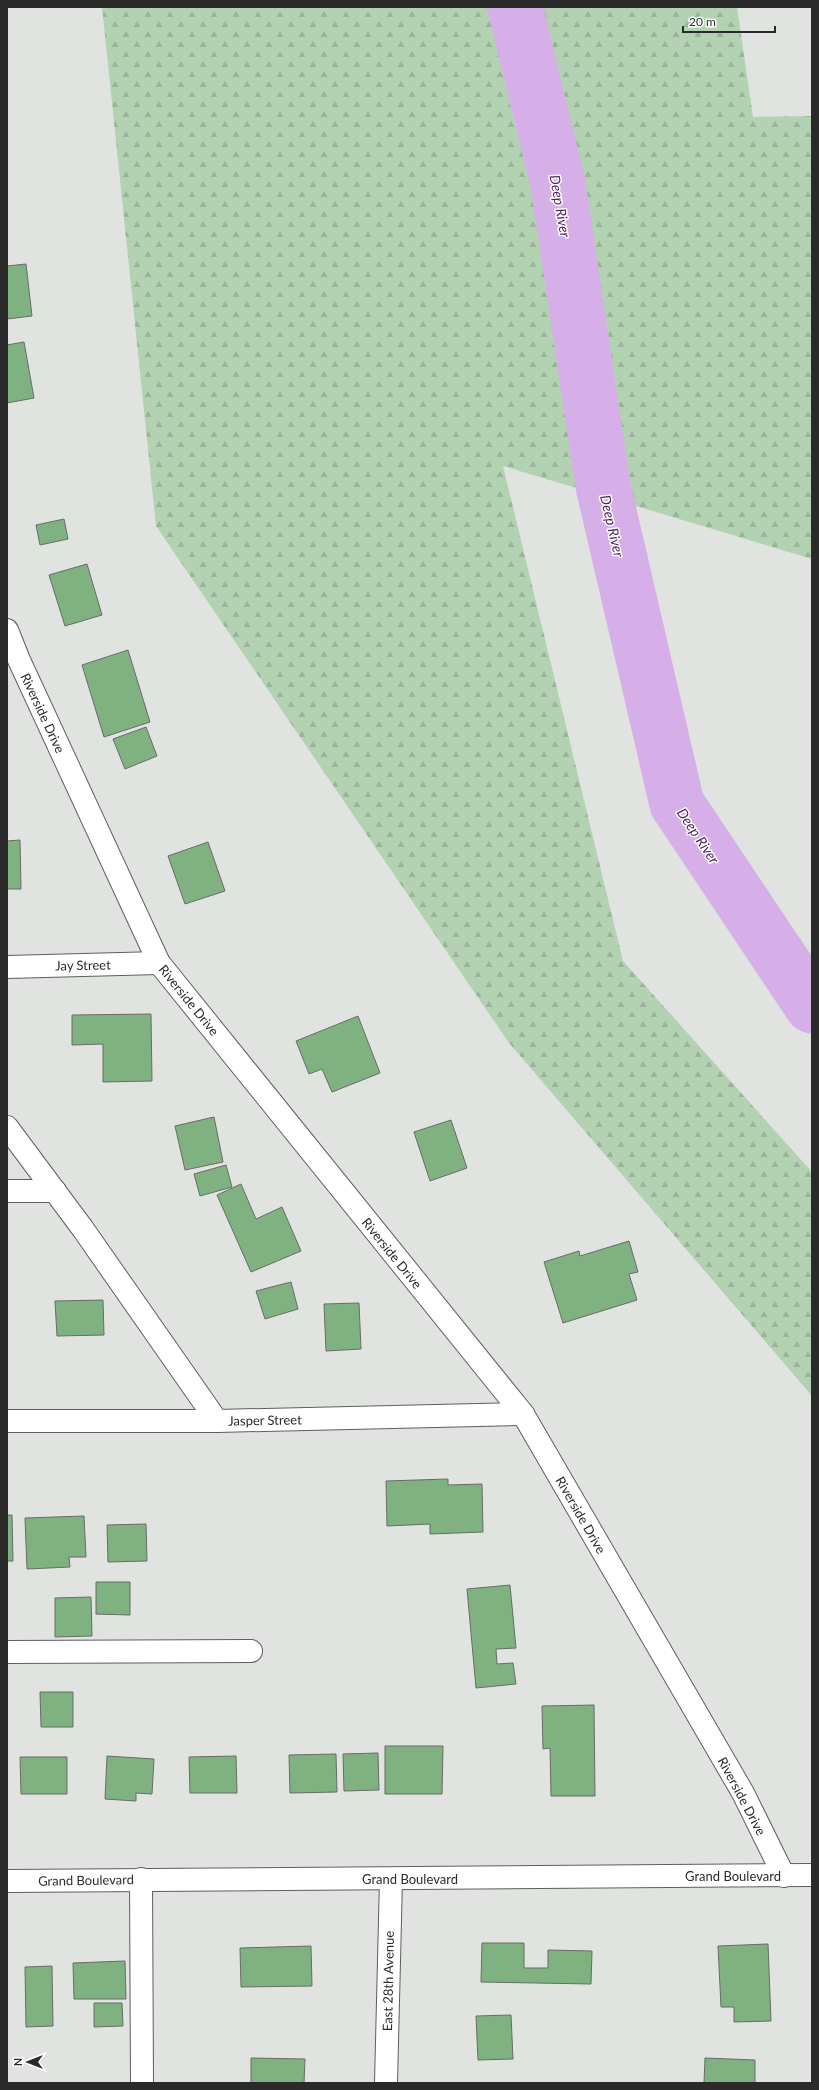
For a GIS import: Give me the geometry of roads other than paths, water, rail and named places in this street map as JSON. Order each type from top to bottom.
[{"type":"street","name":"Riverside Drive","points":[[7,630],[19,660],[159,963],[523,1414],[743,1793],[784,1876]]},
{"type":"street","name":"Jay Street","points":[[7,967],[159,963]]},
{"type":"street","points":[[7,1126],[55,1191],[218,1421]]},
{"type":"street","points":[[7,1191],[55,1191]]},
{"type":"street","name":"Jasper Street","points":[[7,1421],[218,1421],[523,1414]]},
{"type":"street","points":[[7,1652],[251,1651]]},
{"type":"street","name":"Grand Boulevard","points":[[7,1881],[812,1875]]},
{"type":"street","points":[[141,1879],[142,2083]]},
{"type":"street","name":"East 28th Avenue","points":[[386,2083],[391,1879]]},
{"type":"waterway","name":"Deep River","points":[[515,7],[558,184],[603,486],[677,804],[812,1006]]}]
